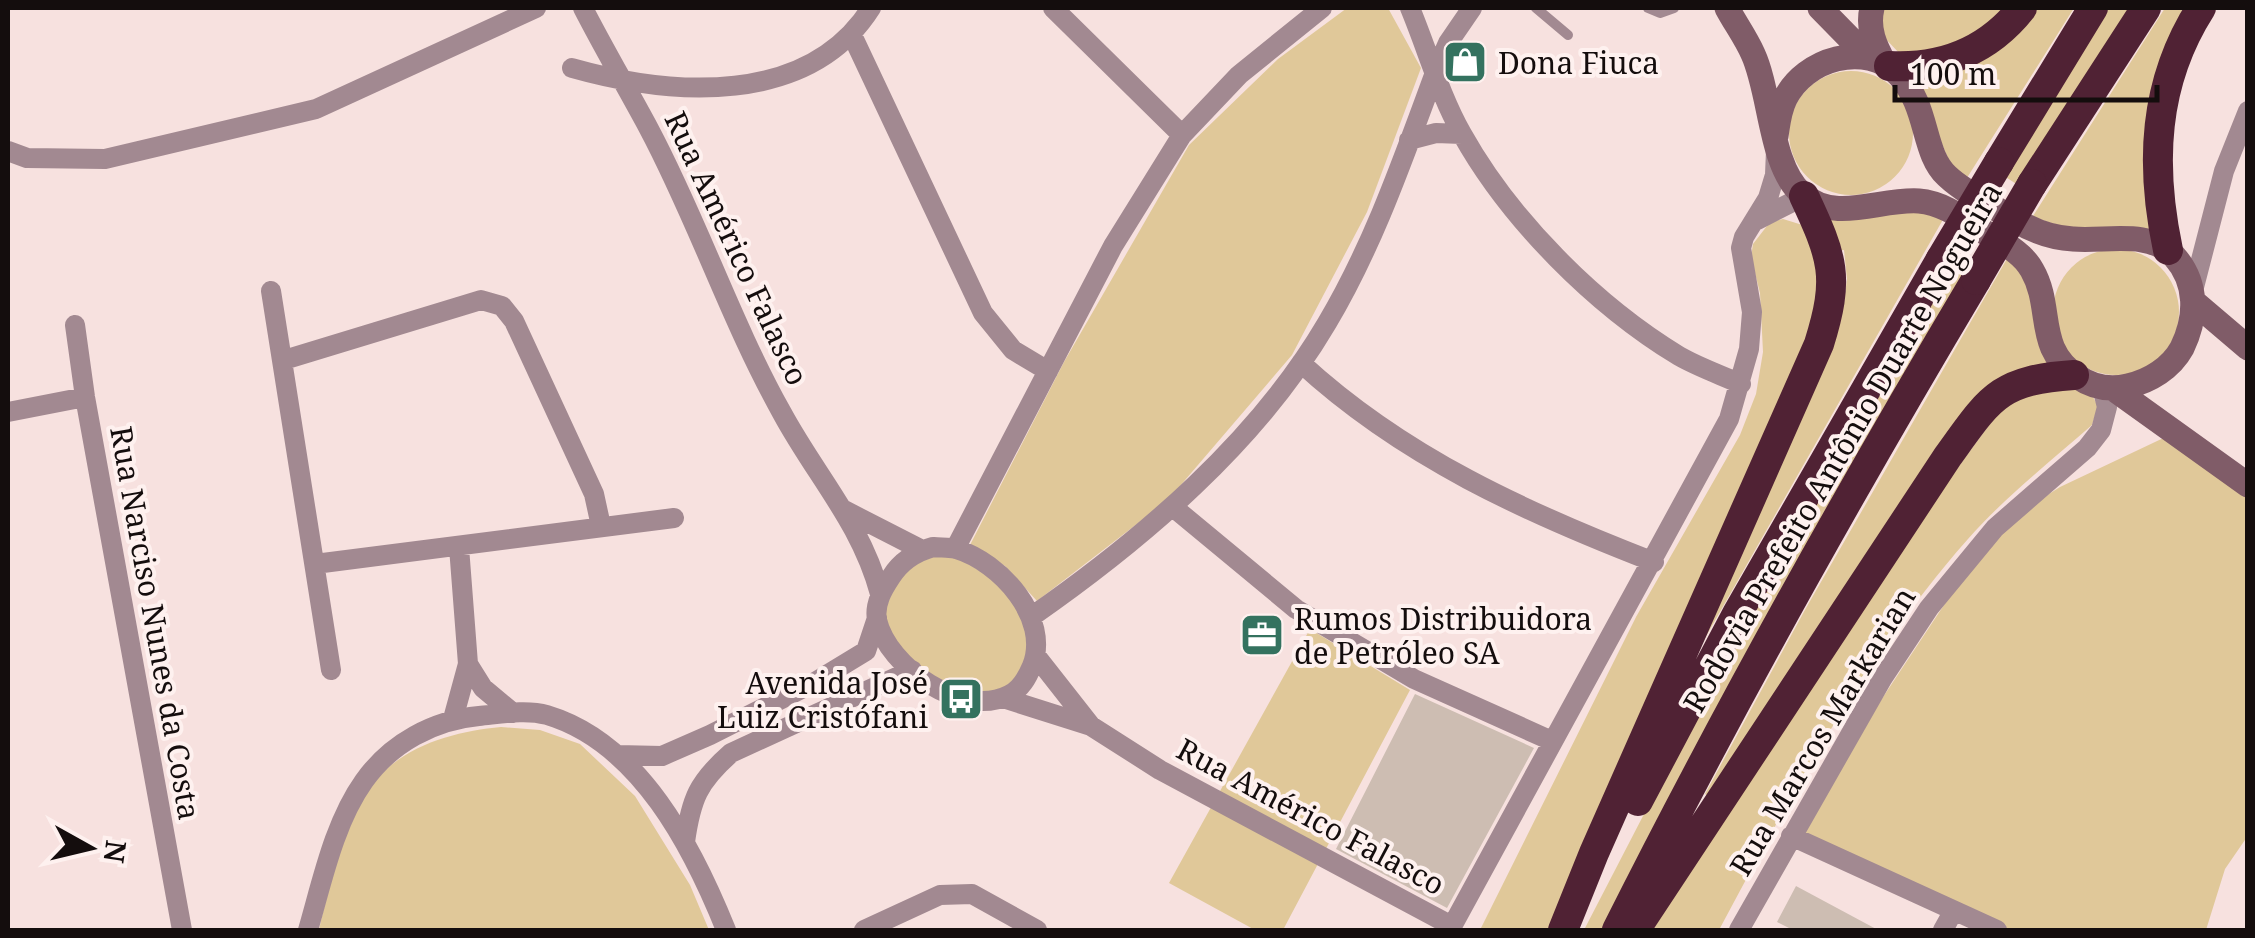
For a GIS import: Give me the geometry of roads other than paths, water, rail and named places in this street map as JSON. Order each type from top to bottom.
[{"type":"highway","points":[[1881,63],[1913,67],[1966,55],[2000,32],[2022,8]]},
{"type":"highway","name":"Rodovia Prefeito Antônio Duarte Nogueira","points":[[1572,930],[1737,614],[1941,258],[2094,8]]},
{"type":"highway","name":"Rodovia Prefeito Antônio Duarte Nogueira","points":[[1617,930],[1816,554],[2032,184],[2146,8]]},
{"type":"highway","points":[[2168,250],[2156,177],[2160,110],[2173,65],[2201,8]]},
{"type":"highway","points":[[1563,930],[1819,344],[1831,294],[1831,269],[1828,246],[1804,196]]},
{"type":"highway","points":[[1634,930],[1986,404],[2020,382],[2074,374]]},
{"type":"main road","points":[[1727,8],[1754,55],[1787,174],[1804,196],[1844,210],[1904,200],[1940,204],[2019,253],[2034,272],[2052,349],[2074,374],[2108,388],[2248,485]]},
{"type":"main road","points":[[1820,8],[1920,104],[1934,157],[1946,175],[2031,230],[2049,236],[2092,240],[2136,238],[2168,250],[2186,273],[2193,296],[2190,324],[2181,350],[2146,382],[2108,388]]},
{"type":"main road","points":[[1872,8],[1870,20],[1881,63]]},
{"type":"main road","points":[[1776,139],[1785,97],[1812,68],[1830,60],[1881,63]]},
{"type":"main road","points":[[2193,296],[2248,348]]},
{"type":"street","points":[[8,152],[28,158],[105,160],[316,109],[536,8]]},
{"type":"street","name":"Rua Américo Falasco","points":[[583,8],[648,128],[782,414],[844,510],[870,559],[880,594]]},
{"type":"street","points":[[572,68],[621,82],[692,90],[752,84],[811,64],[852,36],[871,8]]},
{"type":"street","points":[[1053,8],[1182,136]]},
{"type":"street","points":[[956,549],[1113,246],[1182,136],[1240,75],[1322,8]]},
{"type":"street","points":[[1410,8],[1462,134],[1530,228],[1578,278],[1681,357],[1742,384]]},
{"type":"street","points":[[1032,617],[1172,507],[1222,459],[1301,363],[1354,275],[1448,42],[1472,8]]},
{"type":"street","points":[[852,36],[983,313],[1014,350],[1048,371]]},
{"type":"street","points":[[2193,296],[2224,171],[2248,112]]},
{"type":"street","points":[[1410,140],[1436,133],[1462,134]]},
{"type":"street","points":[[1451,928],[1729,420],[1742,384],[1752,312],[1742,248],[1775,175],[1776,139]]},
{"type":"street","points":[[1756,220],[1804,196]]},
{"type":"street","points":[[271,291],[332,670]]},
{"type":"street","points":[[284,360],[480,300],[502,306],[514,321],[594,494],[601,526]]},
{"type":"street","name":"Rua Narciso Nunes da Costa","points":[[75,326],[182,930]]},
{"type":"street","points":[[1301,363],[1387,432],[1467,481],[1562,527],[1654,562]]},
{"type":"street","name":"Rua Marcos Markarian","points":[[1739,930],[1882,679],[1928,608],[1995,528],[2087,448],[2101,430],[2108,388]]},
{"type":"street","points":[[8,412],[85,397]]},
{"type":"street","points":[[1172,507],[1296,609],[1414,678],[1552,741]]},
{"type":"street","name":"Rua Américo Falasco","points":[[844,510],[922,550]]},
{"type":"street","points":[[315,564],[674,518]]},
{"type":"street","points":[[452,718],[468,664],[458,547]]},
{"type":"street","points":[[617,755],[662,756],[734,724],[852,662],[866,651],[880,594],[899,564],[922,550],[956,549],[980,561],[1002,579],[1032,617],[1036,656],[1028,677],[1016,691],[979,703],[961,699],[932,686],[912,670],[890,646],[877,618]]},
{"type":"street","name":"Rua Américo Falasco","points":[[1036,656],[1091,726]]},
{"type":"street","points":[[468,664],[483,688],[512,713]]},
{"type":"street","points":[[686,842],[691,803],[708,773],[731,753],[912,670]]},
{"type":"street","name":"Rua Américo Falasco","points":[[1003,698],[1091,726],[1160,770],[1451,928]]},
{"type":"street","points":[[308,930],[341,826],[364,782],[391,752],[452,718],[512,713],[545,714],[582,731],[617,755],[686,842],[726,930]]},
{"type":"street","points":[[734,724],[744,747]]},
{"type":"street","points":[[1791,836],[1948,921],[1997,930]]},
{"type":"street","points":[[864,930],[940,895],[972,894],[1037,930]]},
{"type":"lane","points":[[1536,8],[1568,35]]},
{"type":"lane","points":[[1648,8],[1660,13],[1674,8]]},
{"type":"place","name":"Dona Fiuca","points":[[1465,62]]},
{"type":"place","name":"Rumos Distribuidora de Petróleo SA","points":[[1262,635]]},
{"type":"place","name":"Avenida José Luiz Cristófani","points":[[961,699]]}]
